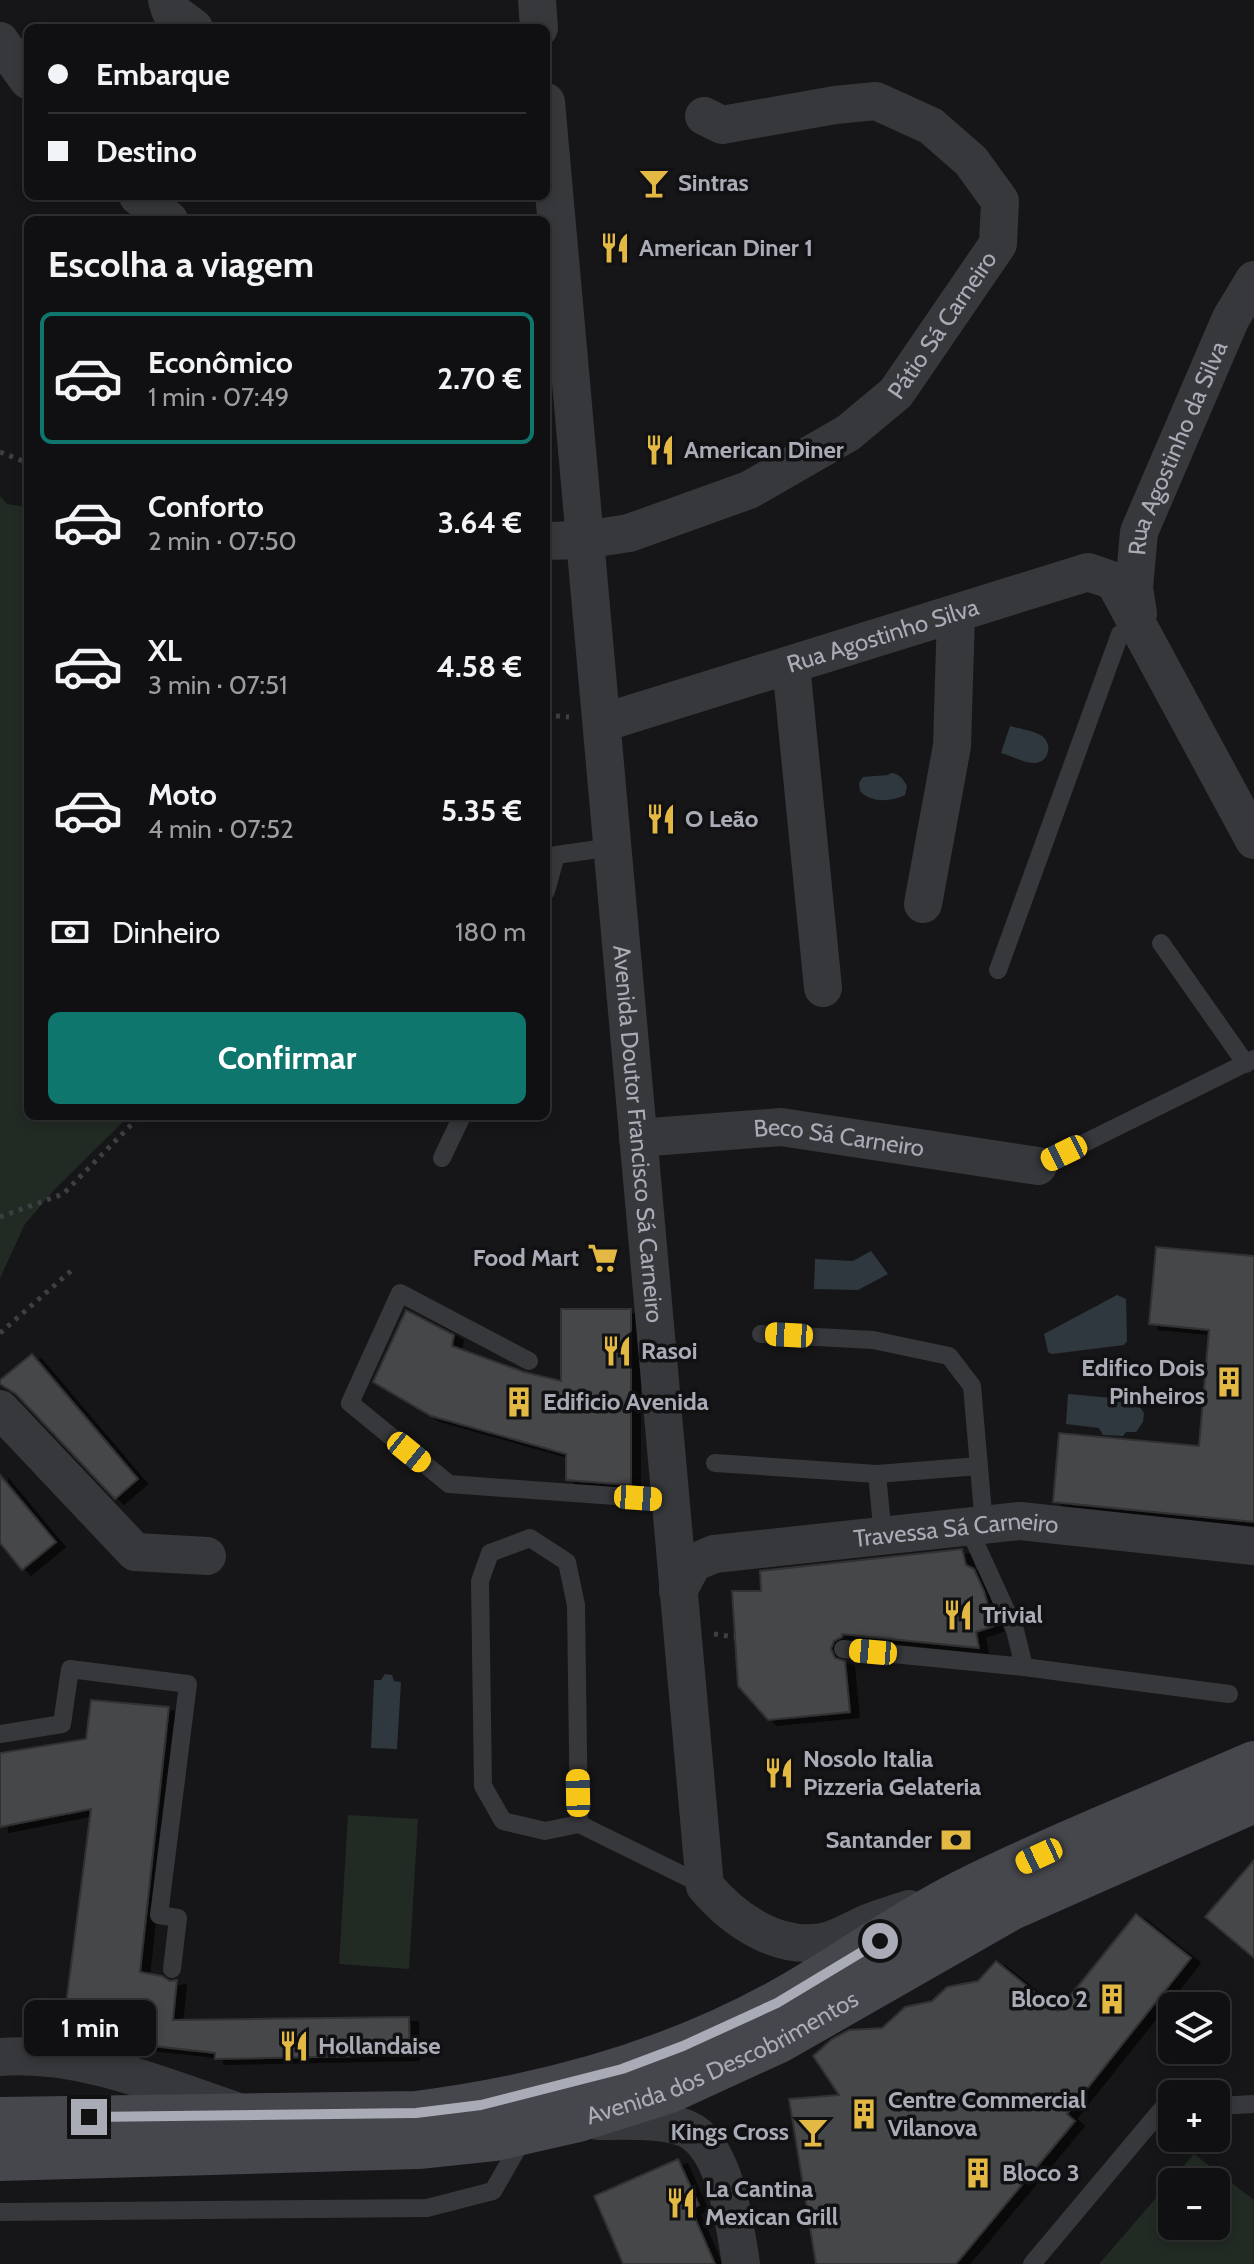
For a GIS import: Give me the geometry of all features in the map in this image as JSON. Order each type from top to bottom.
[{"type":"main road","name":"Avenida dos Descobrimentos","points":[[0,2119],[416,2113],[481,2105],[622,2069],[683,2046],[777,2003],[958,1894],[1254,1763]]},
{"type":"main road","name":"Avenida dos Descobrimentos","points":[[0,2159],[418,2147],[494,2139],[578,2120],[670,2091],[779,2041],[1010,1909],[1254,1801]]},
{"type":"street","points":[[167,0],[170,10],[189,24]]},
{"type":"street","points":[[537,0],[539,24]]},
{"type":"street","points":[[0,41],[24,74]]},
{"type":"street","name":"Pátio Sá Carneiro","points":[[550,541],[584,540],[629,533],[749,490],[848,433],[896,393],[998,244],[1000,201],[971,161],[931,126],[876,101],[722,125],[704,116]]},
{"type":"street","name":"Avenida Doutor Francisco Sá Carneiro","points":[[550,148],[705,1886]]},
{"type":"street","points":[[143,200],[164,216]]},
{"type":"street","name":"Rua Agostinho da Silva","points":[[1140,625],[1134,588],[1139,532],[1231,318],[1254,280]]},
{"type":"street","name":"Rua Agostinho Silva","points":[[602,723],[1088,572],[1114,581],[1254,840]]},
{"type":"street","points":[[923,904],[952,746],[956,614]]},
{"type":"street","points":[[791,665],[823,988]]},
{"type":"street","name":"Beco Sá Carneiro","points":[[638,1138],[781,1127],[1038,1166]]},
{"type":"street","points":[[0,1409],[135,1552],[207,1556]]},
{"type":"street","name":"Travessa Sá Carneiro","points":[[678,1591],[693,1563],[714,1554],[1020,1521],[1254,1546]]},
{"type":"street","points":[[705,1886],[724,1909],[773,1937],[823,1942],[873,1921],[958,1894]]},
{"type":"street","points":[[0,2057],[73,2061],[142,2079],[247,2115]]},
{"type":"street","points":[[578,2120],[657,2122],[694,2133],[713,2157],[731,2200],[741,2264]]},
{"type":"lane","points":[[998,970],[1120,634],[1140,625]]},
{"type":"lane","points":[[550,877],[556,855],[613,847]]},
{"type":"lane","points":[[1038,1166],[1250,1062],[1161,943]]},
{"type":"lane","points":[[442,1158],[460,1120]]},
{"type":"lane","points":[[529,1361],[400,1293],[350,1403],[449,1484],[670,1500]]},
{"type":"lane","points":[[761,1334],[873,1340],[949,1356],[972,1386],[979,1466],[976,1526],[1015,1630],[1024,1667]]},
{"type":"lane","points":[[715,1463],[877,1474],[979,1466]]},
{"type":"lane","points":[[877,1474],[883,1536]]},
{"type":"lane","points":[[579,1824],[576,1605],[567,1562],[530,1538],[490,1553],[480,1581],[483,1786],[503,1821],[545,1831],[579,1824],[705,1886]]},
{"type":"lane","points":[[843,1649],[1024,1667],[1229,1694]]},
{"type":"lane","points":[[0,1734],[62,1724],[70,1669],[188,1684],[159,1915],[178,1918],[172,1969]]},
{"type":"lane","points":[[1230,2105],[1254,2104]]},
{"type":"lane","points":[[1032,2264],[1158,2114]]},
{"type":"lane","points":[[0,2212],[427,2208],[493,2191],[527,2132]]},
{"type":"path","points":[[0,452],[24,461]]},
{"type":"path","points":[[0,1217],[63,1194],[136,1120]]},
{"type":"path","points":[[0,1333],[72,1270]]},
{"type":"shaded area","points":[[0,496],[7,504],[24,506],[24,1120],[125,1120],[54,1190],[25,1224],[0,1278]]},
{"type":"shaded area","points":[[1010,726],[1042,736],[1048,744],[1046,757],[1033,763],[1001,753]]},
{"type":"shaded area","points":[[891,773],[904,781],[907,786],[905,795],[881,800],[870,798],[860,791],[859,783],[863,777]]},
{"type":"shaded area","points":[[871,1251],[888,1274],[858,1290],[814,1289],[815,1259],[853,1261]]},
{"type":"shaded area","points":[[1117,1295],[1126,1299],[1127,1341],[1124,1345],[1048,1352],[1044,1334]]},
{"type":"shaded area","points":[[1126,1386],[1144,1413],[1143,1422],[1136,1432],[1126,1432],[1123,1436],[1103,1435],[1099,1428],[1066,1424],[1068,1394],[1112,1398]]},
{"type":"shaded area","points":[[385,1674],[401,1682],[397,1749],[371,1748],[374,1680],[381,1680]]},
{"type":"shaded area","points":[[348,1815],[418,1819],[409,1969],[339,1964]]},
{"type":"shaded area","points":[[1194,2154],[1212,2168],[1182,2168]]},
{"type":"shaded area","points":[[1230,2182],[1254,2200],[1254,2264],[1099,2264],[1158,2196],[1158,2240],[1230,2240]]},
{"type":"building","name":"Edifico Dois Pinheiros","points":[[1156,1247],[1254,1256],[1254,1522],[1053,1502],[1059,1433],[1199,1446],[1209,1330],[1149,1324]]},
{"type":"building","name":"Edificio Avenida","points":[[561,1309],[631,1309],[631,1485],[566,1480],[566,1454],[431,1416],[373,1382],[406,1310],[454,1335],[452,1346],[524,1372],[561,1381]]},
{"type":"building","points":[[32,1354],[138,1479],[115,1499],[16,1394],[0,1384],[0,1380]]},
{"type":"building","points":[[0,1475],[56,1542],[22,1570],[0,1543]]},
{"type":"building","points":[[962,1549],[966,1565],[974,1569],[984,1591],[994,1626],[976,1632],[979,1648],[842,1634],[831,1649],[835,1658],[845,1661],[850,1712],[768,1720],[738,1686],[732,1591],[761,1591],[760,1571]]},
{"type":"building","points":[[91,1700],[169,1707],[140,1972],[162,1976],[170,1981],[177,1980],[173,2020],[409,2017],[410,2055],[215,2059],[215,2053],[62,2036],[91,1809],[0,1827],[0,1753],[86,1739]]},
{"type":"building","points":[[1254,1860],[1254,1958],[1205,1917]]},
{"type":"building","points":[[1136,1914],[1191,1958],[1164,1992],[1158,1992],[1158,2000],[1067,2114],[1075,2121],[956,2264],[816,2264],[789,2099],[839,2095],[813,2056],[832,2039],[849,2030],[882,2028],[905,2007],[932,2001],[947,1987],[978,1981],[996,1961],[1058,2011]]},
{"type":"building","points":[[678,2159],[699,2205],[691,2209],[715,2264],[623,2264],[594,2196]]},
{"type":"place","name":"Sintras","points":[[654,183]]},
{"type":"place","name":"American Diner 1","points":[[615,248]]},
{"type":"place","name":"American Diner","points":[[660,450]]},
{"type":"place","name":"O Leão","points":[[661,819]]},
{"type":"place","name":"Food Mart","points":[[603,1258]]},
{"type":"place","name":"Rasoi","points":[[617,1351]]},
{"type":"place","name":"Edifico Dois Pinheiros","points":[[1229,1382]]},
{"type":"place","name":"Edificio Avenida","points":[[519,1402]]},
{"type":"place","name":"Trivial","points":[[958,1615]]},
{"type":"place","name":"Nosolo Italia Pizzeria Gelateria","points":[[779,1773]]},
{"type":"place","name":"Santander","points":[[956,1840]]},
{"type":"place","name":"Bloco 2","points":[[1112,1999]]},
{"type":"place","name":"Hollandaise","points":[[294,2046]]},
{"type":"place","name":"Centre Commercial Vilanova","points":[[864,2114]]},
{"type":"place","name":"Kings Cross","points":[[813,2132]]},
{"type":"place","name":"Bloco 3","points":[[978,2173]]},
{"type":"place","name":"La Cantina Mexican Grill","points":[[681,2203]]},
{"type":"route","points":[[89,2117],[416,2113],[481,2105],[622,2069],[683,2046],[777,2003],[880,1941]]}]
